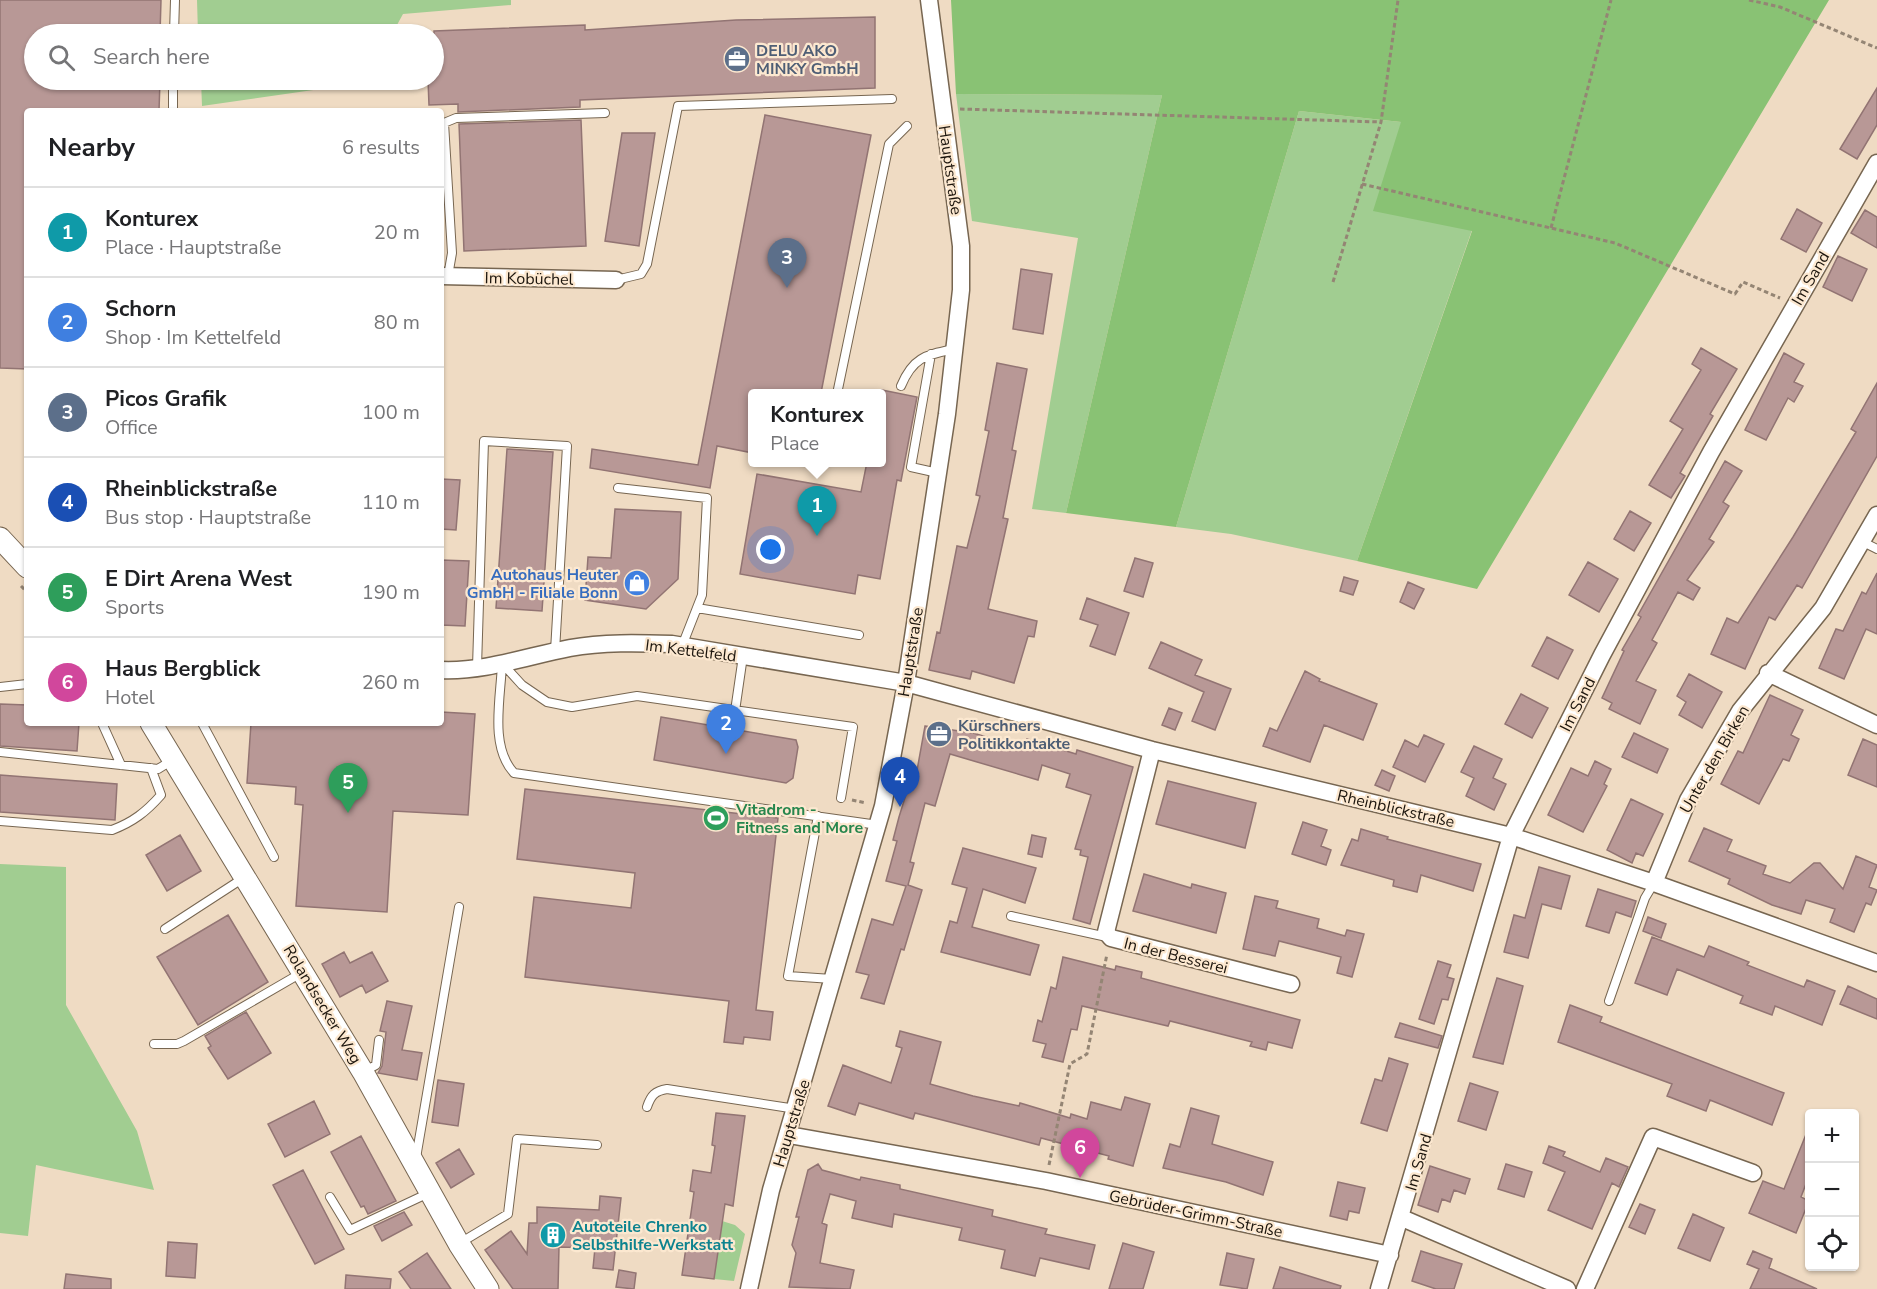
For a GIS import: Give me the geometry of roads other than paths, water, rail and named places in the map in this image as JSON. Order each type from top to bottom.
[{"type":"street","name":"Hauptstraße","points":[[749,1289],[763,1222],[878,825],[906,683],[938,473],[961,290],[961,246],[929,0]]},
{"type":"street","name":"Im Sand","points":[[1379,1289],[1402,1218],[1511,836],[1602,655],[1795,304],[1877,163]]},
{"type":"street","name":"Im Kobüchel","points":[[445,276],[616,280]]},
{"type":"street","name":"Unter den Birken","points":[[1654,883],[1688,800],[1740,711],[1870,546],[1877,515]]},
{"type":"street","points":[[0,538],[24,564]]},
{"type":"street","name":"Im Kettelfeld","points":[[444,670],[477,667],[555,651],[611,644],[682,646],[906,683]]},
{"type":"street","points":[[1768,673],[1877,725]]},
{"type":"street","name":"Rheinblickstraße","points":[[906,683],[1152,750],[1511,836],[1654,883],[1877,963]]},
{"type":"street","name":"Rolandsecker Weg","points":[[153,726],[363,1072],[459,1244],[488,1289]]},
{"type":"street","name":"In der Besserei","points":[[1152,750],[1106,932],[1111,938],[1291,984]]},
{"type":"street","name":"Gebrüder-Grimm-Straße","points":[[789,1135],[1046,1181],[1390,1255]]},
{"type":"street","points":[[1585,1289],[1653,1137],[1753,1173]]},
{"type":"street","points":[[1402,1218],[1568,1289]]},
{"type":"lane","points":[[174,24],[175,0]]},
{"type":"lane","points":[[173,90],[173,108]]},
{"type":"lane","points":[[616,280],[641,274],[647,264],[678,106],[892,99]]},
{"type":"lane","points":[[445,276],[452,253],[444,123],[456,118],[605,113]]},
{"type":"lane","points":[[838,389],[889,144],[907,126]]},
{"type":"lane","points":[[901,386],[913,363],[931,354],[954,349]]},
{"type":"lane","points":[[931,354],[911,467],[938,473]]},
{"type":"lane","points":[[477,667],[484,441],[567,446],[555,651]]},
{"type":"lane","points":[[618,488],[707,498],[702,595],[682,646]]},
{"type":"lane","points":[[697,608],[859,635]]},
{"type":"lane","points":[[735,711],[743,656]]},
{"type":"lane","points":[[502,663],[522,685],[547,702],[572,706],[637,696],[853,727],[841,798]]},
{"type":"lane","points":[[502,663],[500,748],[504,763],[514,773],[878,825]]},
{"type":"lane","points":[[0,687],[24,684]]},
{"type":"lane","points":[[103,726],[121,765]]},
{"type":"lane","points":[[204,726],[274,857]]},
{"type":"lane","points":[[0,752],[158,769],[174,759]]},
{"type":"lane","points":[[0,821],[112,830],[128,824],[146,812],[160,795],[150,768]]},
{"type":"lane","points":[[818,816],[788,976],[833,980]]},
{"type":"lane","points":[[165,929],[246,877]]},
{"type":"lane","points":[[1609,1001],[1645,898],[1654,883]]},
{"type":"lane","points":[[415,1163],[459,907]]},
{"type":"lane","points":[[1011,916],[1111,938]]},
{"type":"lane","points":[[154,1044],[177,1044],[184,1041],[303,972]]},
{"type":"lane","points":[[363,1072],[376,1065],[379,1040]]},
{"type":"lane","points":[[647,1107],[651,1097],[657,1091],[667,1089],[796,1109]]},
{"type":"lane","points":[[459,1244],[508,1214],[517,1139],[597,1145]]},
{"type":"lane","points":[[330,1197],[350,1230],[431,1192]]},
{"type":"place","name":"DELU AKO MINKY GmbH","points":[[737,59]]},
{"type":"place","name":"Picos Grafik","points":[[787,288]]},
{"type":"place","name":"Konturex","points":[[817,536]]},
{"type":"place","name":"Autohaus Heuter GmbH - Filiale Bonn","points":[[637,583]]},
{"type":"place","name":"Kürschners Politikkontakte","points":[[939,734]]},
{"type":"place","name":"Schorn","points":[[726,754]]},
{"type":"place","name":"Rheinblickstraße","points":[[900,807]]},
{"type":"place","name":"E Dirt Arena West","points":[[348,813]]},
{"type":"place","name":"Vitadrom - Fitness and More","points":[[716,818]]},
{"type":"place","name":"Haus Bergblick","points":[[1080,1178]]},
{"type":"place","name":"Autoteile Chrenko Selbsthilfe-Werkstatt","points":[[553,1235]]}]
